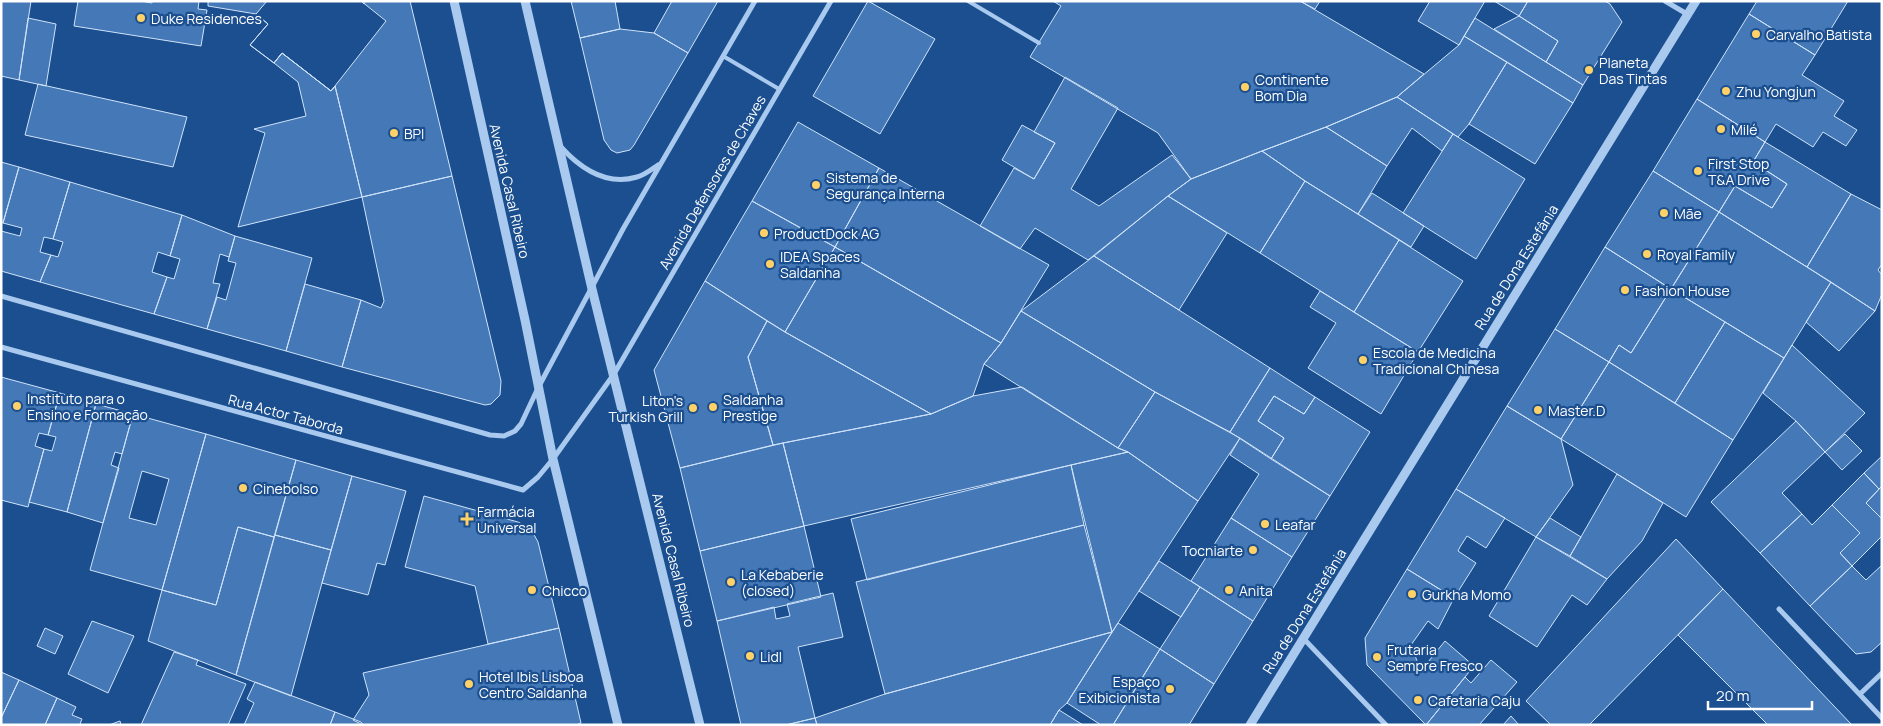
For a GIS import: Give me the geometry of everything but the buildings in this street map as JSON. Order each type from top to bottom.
[{"type":"street","name":"Avenida Casal Ribeiro","points":[[454,1],[525,320],[553,459],[618,725]]},
{"type":"street","name":"Avenida Casal Ribeiro","points":[[525,1],[592,289],[700,725]]},
{"type":"street","points":[[1,296],[490,435],[504,436],[515,431],[521,424],[538,388],[623,229],[755,1]]},
{"type":"street","name":"Avenida Defensores de Chaves","points":[[614,374],[831,1]]},
{"type":"street","points":[[1665,1],[1687,14]]},
{"type":"street","name":"Rua de Dona Estefânia","points":[[1250,725],[1696,1]]},
{"type":"street","points":[[558,144],[574,162],[594,173],[619,181],[639,176],[659,165]]},
{"type":"street","name":"Rua Actor Taborda","points":[[1,348],[517,489],[523,490],[528,486],[553,459]]},
{"type":"street","points":[[553,459],[614,374]]},
{"type":"street","points":[[1779,609],[1882,718]]},
{"type":"street","points":[[1304,638],[1386,725]]},
{"type":"street","points":[[1860,694],[1882,673]]},
{"type":"lane","points":[[968,1],[1038,43]]},
{"type":"lane","points":[[723,56],[779,89]]},
{"type":"place","name":"Duke Residences","points":[[141,18]]},
{"type":"place","name":"Carvalho Batista","points":[[1756,34]]},
{"type":"place","name":"Planeta Das Tintas","points":[[1589,70]]},
{"type":"place","name":"Continente Bom Dia","points":[[1245,87]]},
{"type":"place","name":"Zhu Yongjun","points":[[1726,91]]},
{"type":"place","name":"Milé","points":[[1721,129]]},
{"type":"place","name":"BPI","points":[[394,133]]},
{"type":"place","name":"First Stop T&A Drive","points":[[1698,171]]},
{"type":"place","name":"Sistema de Segurança Interna","points":[[816,185]]},
{"type":"place","name":"Mãe","points":[[1664,213]]},
{"type":"place","name":"ProductDock AG","points":[[764,233]]},
{"type":"place","name":"Royal Family","points":[[1647,254]]},
{"type":"place","name":"IDEA Spaces Saldanha","points":[[770,264]]},
{"type":"place","name":"Fashion House","points":[[1625,290]]},
{"type":"place","name":"Escola de Medicina Tradicional Chinesa","points":[[1363,360]]},
{"type":"place","name":"Instituto para o Ensino e Formação","points":[[17,406]]},
{"type":"place","name":"Saldanha Prestige","points":[[713,407]]},
{"type":"place","name":"Liton's Turkish Grill","points":[[693,408]]},
{"type":"place","name":"Master.D","points":[[1538,410]]},
{"type":"place","name":"Cinebolso","points":[[243,488]]},
{"type":"place","name":"Farmácia Universal","points":[[467,519]]},
{"type":"place","name":"Leafar","points":[[1265,524]]},
{"type":"place","name":"Tocniarte","points":[[1253,550]]},
{"type":"place","name":"La Kebaberie (closed)","points":[[731,582]]},
{"type":"place","name":"Chicco","points":[[532,590]]},
{"type":"place","name":"Anita","points":[[1229,590]]},
{"type":"place","name":"Gurkha Momo","points":[[1412,594]]},
{"type":"place","name":"Lidl","points":[[750,656]]},
{"type":"place","name":"Frutaria Sempre Fresco","points":[[1377,657]]},
{"type":"place","name":"Hotel Ibis Lisboa Centro Saldanha","points":[[469,684]]},
{"type":"place","name":"Espaço Exibicionista","points":[[1170,689]]},
{"type":"place","name":"Cafetaria Caju","points":[[1418,700]]}]
